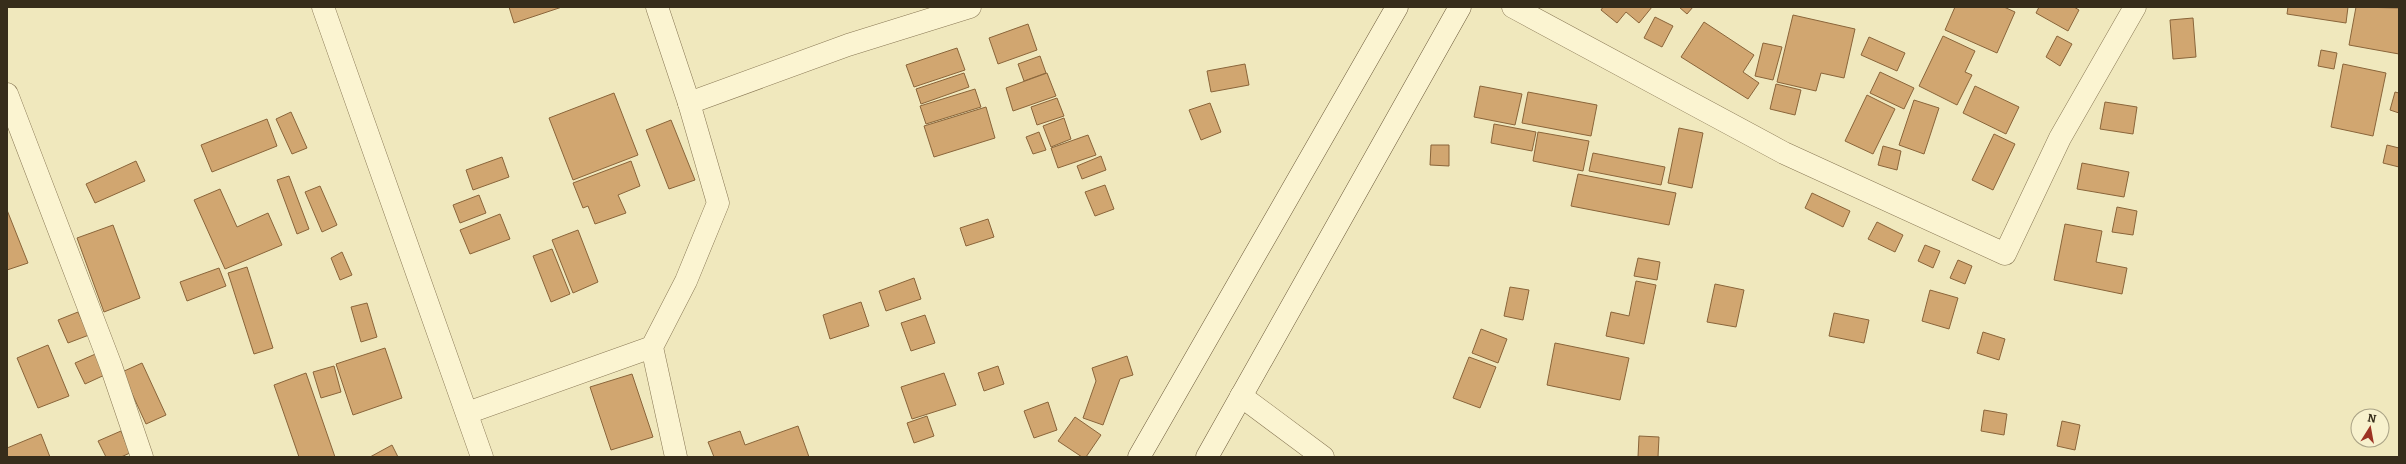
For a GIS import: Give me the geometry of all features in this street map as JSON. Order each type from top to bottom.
[{"type":"street","points":[[323,7],[482,457]]},
{"type":"street","points":[[657,7],[689,103],[718,203],[686,281],[652,347],[676,457]]},
{"type":"street","points":[[689,103],[848,45],[970,7]]},
{"type":"street","points":[[1139,457],[1397,7]]},
{"type":"street","points":[[1207,457],[1460,7]]},
{"type":"street","points":[[1514,7],[1784,152],[2004,254],[2060,138],[2135,7]]},
{"type":"street","points":[[7,94],[111,366],[142,457]]},
{"type":"street","points":[[467,413],[652,347]]},
{"type":"street","points":[[1241,396],[1323,457]]},
{"type":"building","points":[[509,7],[562,7],[514,23]]},
{"type":"building","points":[[1603,7],[1652,7],[1639,23],[1626,12],[1617,23],[1601,10]]},
{"type":"building","points":[[1679,7],[1693,7],[1687,14]]},
{"type":"building","points":[[1955,7],[2004,7],[2015,12],[1997,53],[1945,30]]},
{"type":"building","points":[[2039,7],[2074,7],[2079,10],[2068,31],[2036,13]]},
{"type":"building","points":[[2288,7],[2348,7],[2346,23],[2287,14]]},
{"type":"building","points":[[2356,7],[2399,8],[2399,54],[2349,45]]},
{"type":"building","points":[[1793,15],[1855,29],[1844,78],[1821,73],[1816,91],[1777,82]]},
{"type":"building","points":[[1655,17],[1673,26],[1662,47],[1644,38]]},
{"type":"building","points":[[2193,18],[2196,57],[2173,59],[2170,20]]},
{"type":"building","points":[[1704,22],[1754,55],[1743,72],[1759,83],[1748,99],[1681,57]]},
{"type":"building","points":[[1028,24],[1037,50],[998,64],[989,38]]},
{"type":"building","points":[[1943,36],[1975,51],[1965,72],[1972,75],[1957,105],[1919,86]]},
{"type":"building","points":[[2057,36],[2072,44],[2060,66],[2046,57]]},
{"type":"building","points":[[1869,37],[1905,53],[1897,71],[1861,55]]},
{"type":"building","points":[[1763,43],[1782,47],[1773,80],[1755,76]]},
{"type":"building","points":[[957,48],[965,70],[914,87],[906,65]]},
{"type":"building","points":[[2321,50],[2337,53],[2334,69],[2318,66]]},
{"type":"building","points":[[1040,56],[1046,73],[1024,81],[1018,64]]},
{"type":"building","points":[[1245,64],[1249,85],[1211,92],[1207,71]]},
{"type":"building","points":[[2343,64],[2386,73],[2373,136],[2331,127]]},
{"type":"building","points":[[1880,72],[1914,88],[1904,109],[1870,93]]},
{"type":"building","points":[[964,73],[969,87],[921,104],[916,89]]},
{"type":"building","points":[[1047,73],[1056,96],[1013,111],[1006,88]]},
{"type":"building","points":[[1776,84],[1801,90],[1795,115],[1770,109]]},
{"type":"building","points":[[1480,86],[1522,94],[1515,125],[1474,117]]},
{"type":"building","points":[[1975,86],[2019,107],[2006,134],[1963,113]]},
{"type":"building","points":[[975,89],[981,107],[926,124],[920,106]]},
{"type":"building","points":[[1528,92],[1597,105],[1591,136],[1522,123]]},
{"type":"building","points":[[2395,92],[2399,93],[2399,113],[2390,110]]},
{"type":"building","points":[[614,93],[638,155],[573,180],[549,118]]},
{"type":"building","points":[[1867,95],[1895,109],[1873,154],[1845,141]]},
{"type":"building","points":[[1057,98],[1064,116],[1037,125],[1031,107]]},
{"type":"building","points":[[1914,100],[1939,108],[1924,154],[1899,145]]},
{"type":"building","points":[[2105,102],[2137,107],[2133,134],[2100,129]]},
{"type":"building","points":[[1210,103],[1221,132],[1201,140],[1189,110]]},
{"type":"building","points":[[986,107],[995,138],[934,157],[924,126]]},
{"type":"building","points":[[291,112],[307,148],[292,154],[276,119]]},
{"type":"building","points":[[1064,118],[1071,139],[1051,147],[1043,126]]},
{"type":"building","points":[[267,119],[277,146],[212,172],[201,145]]},
{"type":"building","points":[[671,120],[695,180],[669,189],[646,130]]},
{"type":"building","points":[[1494,124],[1536,132],[1532,151],[1491,143]]},
{"type":"building","points":[[1679,128],[1703,133],[1692,188],[1668,183]]},
{"type":"building","points":[[1039,132],[1046,150],[1033,154],[1026,137]]},
{"type":"building","points":[[1538,132],[1589,141],[1583,171],[1533,161]]},
{"type":"building","points":[[1994,134],[2015,144],[1993,190],[1972,180]]},
{"type":"building","points":[[1088,135],[1096,155],[1058,168],[1051,148]]},
{"type":"building","points":[[1431,145],[1449,145],[1449,166],[1430,165]]},
{"type":"building","points":[[2387,145],[2399,148],[2399,167],[2383,163]]},
{"type":"building","points":[[1883,146],[1901,151],[1897,170],[1878,165]]},
{"type":"building","points":[[1593,153],[1665,167],[1661,185],[1589,171]]},
{"type":"building","points":[[1101,156],[1106,170],[1082,179],[1077,166]]},
{"type":"building","points":[[502,157],[509,177],[473,190],[466,170]]},
{"type":"building","points":[[136,161],[145,181],[95,203],[86,184]]},
{"type":"building","points":[[631,161],[640,186],[618,195],[626,213],[595,224],[588,206],[583,208],[573,183]]},
{"type":"building","points":[[2082,163],[2129,172],[2124,197],[2077,189]]},
{"type":"building","points":[[1578,174],[1676,193],[1669,225],[1571,206]]},
{"type":"building","points":[[289,176],[309,229],[297,234],[277,180]]},
{"type":"building","points":[[1105,185],[1114,209],[1095,216],[1085,192]]},
{"type":"building","points":[[320,186],[337,225],[322,232],[305,192]]},
{"type":"building","points":[[220,189],[237,227],[268,213],[282,245],[225,269],[194,200]]},
{"type":"building","points":[[1812,193],[1850,211],[1843,227],[1805,208]]},
{"type":"building","points":[[479,195],[486,213],[460,223],[453,205]]},
{"type":"building","points":[[2117,207],[2137,211],[2133,235],[2112,232]]},
{"type":"building","points":[[7,210],[28,263],[7,270]]},
{"type":"building","points":[[500,214],[510,239],[470,254],[460,230]]},
{"type":"building","points":[[988,219],[994,237],[966,246],[960,228]]},
{"type":"building","points":[[1877,222],[1903,235],[1895,252],[1868,239]]},
{"type":"building","points":[[2065,224],[2102,231],[2096,262],[2127,268],[2122,294],[2054,280]]},
{"type":"building","points":[[113,225],[140,298],[104,312],[77,238]]},
{"type":"building","points":[[578,230],[598,282],[573,293],[552,240]]},
{"type":"building","points":[[1925,245],[1940,251],[1933,268],[1918,261]]},
{"type":"building","points":[[552,249],[570,294],[551,302],[533,256]]},
{"type":"building","points":[[342,252],[352,275],[340,280],[331,258]]},
{"type":"building","points":[[1638,258],[1660,262],[1657,280],[1634,276]]},
{"type":"building","points":[[1958,260],[1972,266],[1965,284],[1950,278]]},
{"type":"building","points":[[247,267],[273,348],[254,354],[228,273]]},
{"type":"building","points":[[219,268],[226,286],[187,301],[180,282]]},
{"type":"building","points":[[914,278],[921,299],[886,311],[879,291]]},
{"type":"building","points":[[1636,281],[1656,285],[1644,344],[1606,336],[1611,312],[1629,316]]},
{"type":"building","points":[[1715,284],[1744,290],[1736,327],[1707,322]]},
{"type":"building","points":[[1510,287],[1529,290],[1523,320],[1504,316]]},
{"type":"building","points":[[1930,290],[1958,298],[1949,329],[1922,321]]},
{"type":"building","points":[[861,302],[869,326],[830,339],[823,315]]},
{"type":"building","points":[[367,303],[377,337],[361,342],[351,307]]},
{"type":"building","points":[[78,312],[89,335],[68,343],[58,320]]},
{"type":"building","points":[[1834,313],[1869,320],[1864,343],[1829,336]]},
{"type":"building","points":[[925,315],[935,343],[911,351],[901,323]]},
{"type":"building","points":[[1481,329],[1507,339],[1498,363],[1472,353]]},
{"type":"building","points":[[1983,332],[2005,339],[1999,360],[1977,353]]},
{"type":"building","points":[[1555,343],[1629,358],[1620,400],[1547,385]]},
{"type":"building","points":[[48,345],[69,396],[38,408],[17,358]]},
{"type":"building","points":[[385,348],[402,398],[353,415],[336,364]]},
{"type":"building","points":[[100,352],[109,373],[85,384],[75,363]]},
{"type":"building","points":[[1127,356],[1133,375],[1120,379],[1103,425],[1083,418],[1096,381],[1092,368]]},
{"type":"building","points":[[1469,357],[1496,367],[1480,408],[1453,398]]},
{"type":"building","points":[[142,363],[166,415],[146,424],[122,372]]},
{"type":"building","points":[[334,366],[341,392],[321,398],[313,372]]},
{"type":"building","points":[[998,366],[1004,384],[984,391],[978,373]]},
{"type":"building","points":[[306,373],[335,457],[299,457],[274,385]]},
{"type":"building","points":[[944,373],[956,405],[912,419],[901,387]]},
{"type":"building","points":[[632,374],[653,437],[611,450],[590,387]]},
{"type":"building","points":[[1048,402],[1057,430],[1034,438],[1024,411]]},
{"type":"building","points":[[1984,410],[2007,414],[2004,435],[1981,431]]},
{"type":"building","points":[[927,416],[934,436],[914,443],[907,423]]},
{"type":"building","points":[[1075,417],[1101,435],[1086,457],[1082,457],[1058,441]]},
{"type":"building","points":[[2062,421],[2080,425],[2075,450],[2057,446]]},
{"type":"building","points":[[798,426],[809,457],[714,457],[708,442],[740,431],[745,445]]},
{"type":"building","points":[[121,431],[130,453],[121,457],[106,457],[98,441]]},
{"type":"building","points":[[41,434],[50,457],[7,457],[7,448]]},
{"type":"building","points":[[1639,436],[1659,437],[1658,457],[1638,457]]},
{"type":"building","points":[[392,445],[398,457],[370,457]]}]
